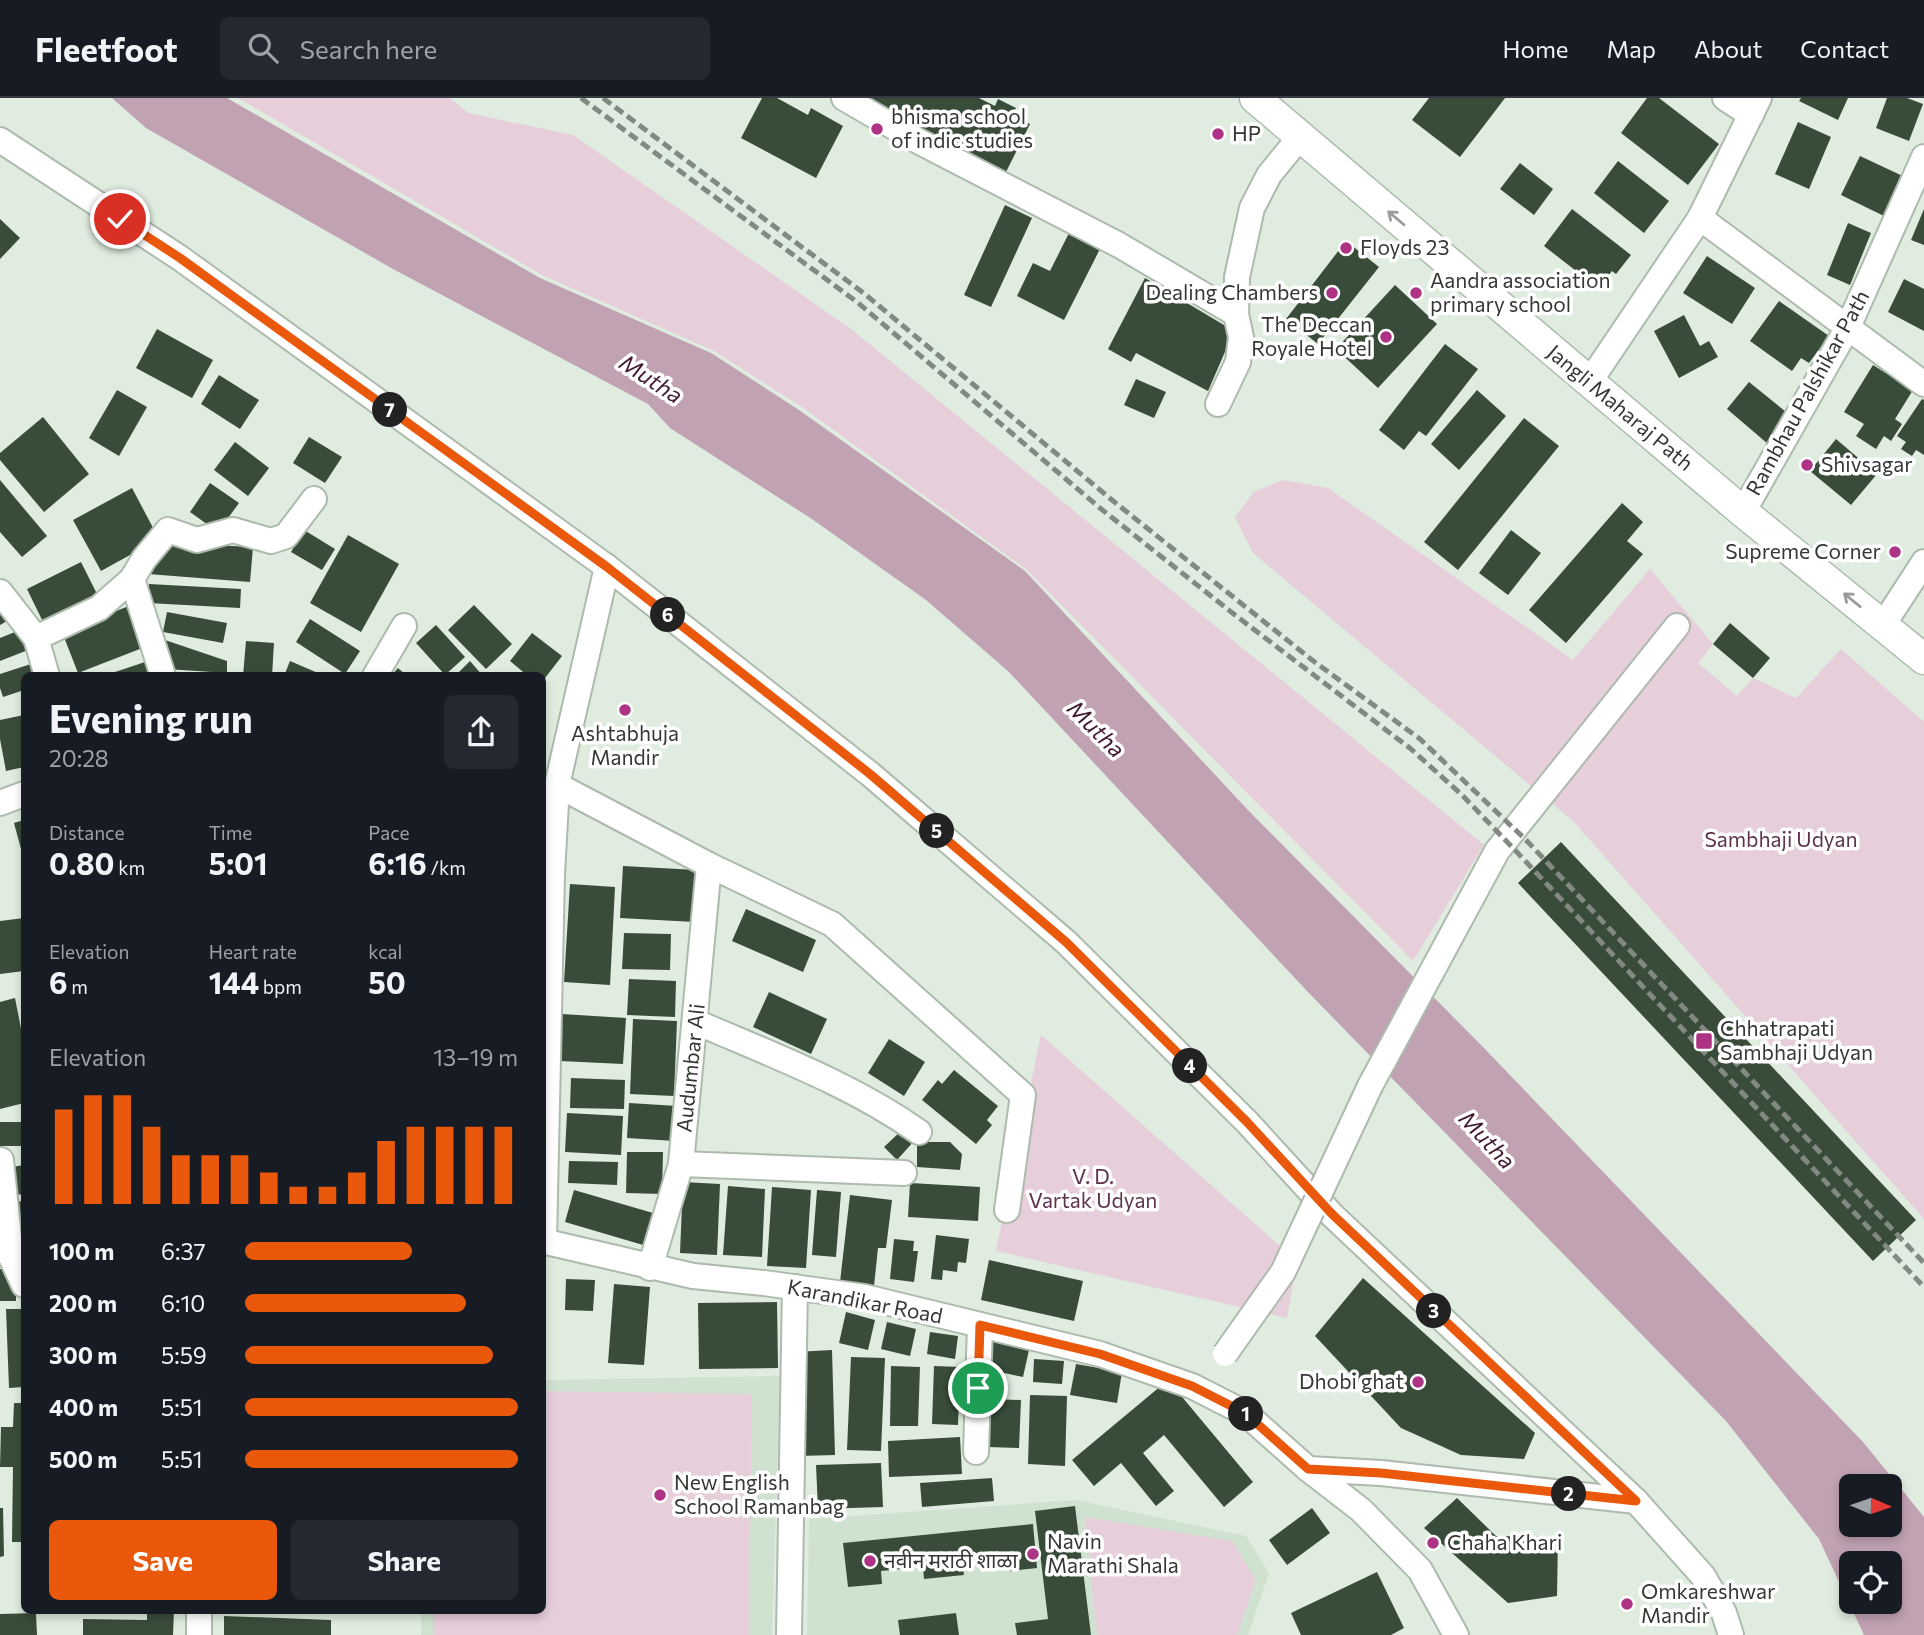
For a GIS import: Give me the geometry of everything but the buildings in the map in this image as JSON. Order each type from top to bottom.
[{"type":"main road","name":"Jangli Maharaj Path","points":[[1255,98],[1743,512],[1924,659]]},
{"type":"street","points":[[844,98],[918,141],[1119,245],[1236,314]]},
{"type":"street","points":[[1590,381],[1700,218],[1755,106],[1725,98]]},
{"type":"street","points":[[1218,404],[1238,362],[1241,337],[1236,314],[1237,276],[1252,208],[1269,175],[1300,137]]},
{"type":"street","points":[[0,140],[180,258],[607,567],[870,774],[1066,942],[1247,1122],[1332,1214],[1636,1501],[1703,1576],[1724,1613],[1731,1635]]},
{"type":"street","name":"Rambhau Palshikar Path","points":[[1743,512],[1848,327],[1924,157]]},
{"type":"street","points":[[1700,218],[1924,384]]},
{"type":"street","points":[[36,638],[99,608],[132,579],[144,559],[168,530],[197,540],[216,537],[233,530],[271,541],[286,536],[314,499]]},
{"type":"street","points":[[1884,625],[1924,562]]},
{"type":"street","points":[[546,1119],[557,785],[607,567]]},
{"type":"street","points":[[132,579],[162,672]]},
{"type":"street","points":[[0,592],[36,638],[46,672]]},
{"type":"street","points":[[377,672],[404,626]]},
{"type":"street","points":[[1224,1354],[1283,1272],[1370,1086],[1497,851],[1677,626]]},
{"type":"street","points":[[557,785],[709,865],[832,924],[1023,1095],[1007,1210]]},
{"type":"street","points":[[0,803],[21,795]]},
{"type":"street","name":"Audumbar Ali","points":[[650,1268],[681,1164],[709,865]]},
{"type":"street","points":[[696,1022],[827,1079],[888,1110],[919,1132]]},
{"type":"street","points":[[21,1158],[0,1160],[11,1257],[21,1279]]},
{"type":"street","points":[[681,1164],[904,1173]]},
{"type":"street","name":"Karandikar Road","points":[[546,1242],[693,1276],[865,1297],[1100,1354],[1192,1386],[1245,1413],[1308,1469],[1361,1510],[1420,1570],[1456,1635]]},
{"type":"street","points":[[789,1635],[795,1287]]},
{"type":"street","points":[[975,1452],[980,1325]]},
{"type":"street","points":[[1308,1469],[1381,1473],[1636,1501]]},
{"type":"street","points":[[199,1614],[199,1635]]},
{"type":"shaded area","name":"New English School Ramanbag","points":[[780,1376],[772,1635],[421,1635],[421,1614],[546,1614],[546,1380]]},
{"type":"shaded area","name":"Navin Marathi Shala","points":[[1076,1500],[1246,1536],[1269,1573],[1248,1635],[807,1635],[809,1519]]},
{"type":"green space","points":[[238,98],[450,98],[468,113],[573,135],[851,329],[1484,845],[1413,961],[1027,570],[802,407],[714,351],[542,275]]},
{"type":"green space","name":"Sambhaji Udyan","points":[[1283,480],[1328,488],[1573,660],[1650,569],[1713,644],[1698,663],[1737,696],[1753,678],[1796,698],[1841,649],[1924,722],[1924,1219],[1574,822],[1253,553],[1235,517],[1254,492]]},
{"type":"green space","name":"V. D. Vartak Udyan","points":[[1041,1035],[1297,1261],[1287,1318],[996,1251]]},
{"type":"green space","name":"New English School Ramanbag","points":[[546,1391],[752,1394],[749,1635],[433,1635],[433,1614],[546,1614]]},
{"type":"green space","points":[[1085,1517],[1232,1541],[1256,1580],[1237,1635],[1097,1635]]},
{"type":"water","name":"Mutha","points":[[112,98],[227,98],[540,278],[711,353],[799,410],[1025,571],[1247,809],[1482,1046],[1863,1442],[1889,1474],[1839,1474],[1839,1537],[1902,1537],[1902,1490],[1924,1517],[1924,1635],[1864,1635],[1854,1614],[1902,1614],[1902,1551],[1839,1551],[1839,1582],[1819,1539],[1726,1421],[1307,991],[1009,672],[926,600],[812,519],[670,428],[648,404],[393,269],[146,128]]},
{"type":"railway","points":[[581,98],[857,302],[1100,508],[1411,749],[1461,794],[1514,849],[1924,1287]]},
{"type":"railway","points":[[603,98],[866,295],[1112,500],[1312,660],[1420,739],[1526,840],[1924,1263]]},
{"type":"place","name":"bhisma school of indic studies","points":[[877,129]]},
{"type":"place","name":"HP","points":[[1218,134]]},
{"type":"place","name":"Floyds 23","points":[[1346,248]]},
{"type":"place","name":"Dealing Chambers","points":[[1332,293]]},
{"type":"place","name":"Aandra association primary school","points":[[1416,293]]},
{"type":"place","name":"The Deccan Royale Hotel","points":[[1386,337]]},
{"type":"place","name":"Shivsagar","points":[[1807,465]]},
{"type":"place","name":"Supreme Corner","points":[[1895,552]]},
{"type":"place","name":"Ashtabhuja Mandir","points":[[625,710]]},
{"type":"place","name":"Chhatrapati Sambhaji Udyan","points":[[1704,1041]]},
{"type":"place","name":"Dhobi ghat","points":[[1418,1382]]},
{"type":"place","name":"New English School Ramanbag","points":[[660,1495]]},
{"type":"place","name":"Chaha Khari","points":[[1433,1543]]},
{"type":"place","name":"Navin Marathi Shala","points":[[1033,1554]]},
{"type":"place","name":"नवीन मराठी शाळा","points":[[870,1561]]},
{"type":"place","name":"Omkareshwar Mandir","points":[[1627,1604]]},
{"type":"route","points":[[120,219],[180,258],[607,567],[870,774],[1066,942],[1247,1122],[1332,1214],[1636,1501],[1381,1473],[1308,1469],[1245,1413],[1192,1386],[1100,1354],[980,1325],[978,1388]]}]
